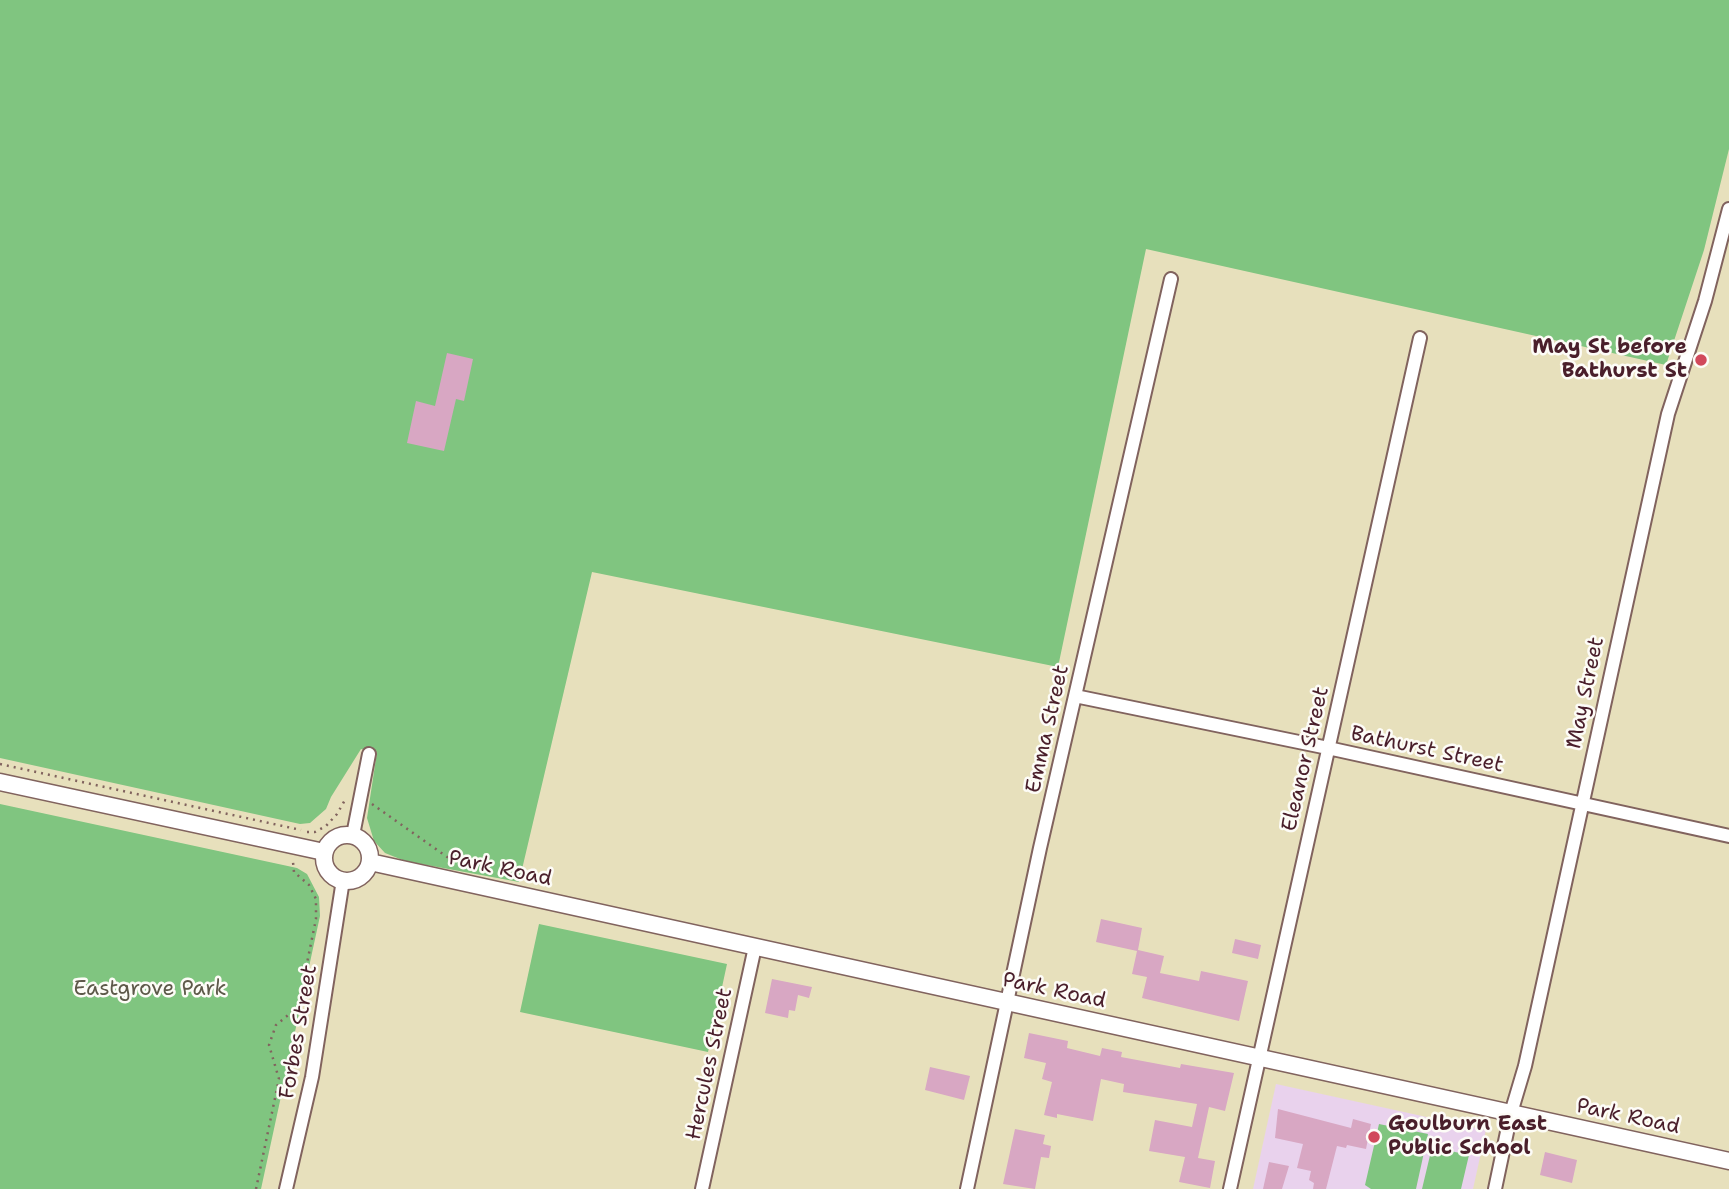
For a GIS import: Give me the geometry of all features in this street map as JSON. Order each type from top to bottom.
[{"type":"street","name":"May Street","points":[[1495,1189],[1511,1113],[1525,1066],[1668,414],[1705,301],[1729,209]]},
{"type":"street","name":"Emma Street","points":[[967,1189],[1075,696],[1171,278]]},
{"type":"street","name":"Eleanor Street","points":[[1230,1189],[1420,338]]},
{"type":"street","name":"Bathurst Street","points":[[1075,696],[1328,748],[1729,836]]},
{"type":"street","points":[[353,835],[369,754]]},
{"type":"street","points":[[0,782],[324,852]]},
{"type":"street","points":[[353,835],[365,844],[370,854],[370,862],[367,870],[359,877],[343,880],[328,870],[324,852],[334,838],[353,835]]},
{"type":"street","name":"Park Road","points":[[370,862],[1729,1161]]},
{"type":"street","name":"Forbes Street","points":[[286,1189],[314,1064],[343,880]]},
{"type":"street","name":"Hercules Street","points":[[702,1189],[755,947]]},
{"type":"path","points":[[0,764],[308,832],[321,830],[326,826],[346,800],[360,800],[376,806],[450,859],[464,864]]},
{"type":"path","points":[[256,1189],[279,1079],[269,1045],[276,1025],[298,1007],[316,919],[316,899],[309,885],[294,873],[297,847]]},
{"type":"shaded area","name":"Goulburn East Public School","points":[[1276,1084],[1486,1130],[1473,1189],[1253,1189]]},
{"type":"green space","points":[[0,0],[1729,0],[1729,149],[1704,250],[1666,365],[1146,249],[1058,667],[592,572],[519,882],[405,861],[385,853],[374,841],[367,818],[377,752],[361,749],[326,809],[310,823],[300,824],[0,758]]},
{"type":"green space","name":"Eastgrove Park","points":[[0,804],[297,868],[307,874],[319,897],[320,916],[261,1189],[0,1189]]},
{"type":"green space","points":[[539,924],[727,964],[708,1052],[520,1012]]},
{"type":"green space","points":[[1379,1124],[1428,1134],[1416,1189],[1371,1189],[1365,1185]]},
{"type":"green space","points":[[1432,1147],[1469,1155],[1461,1189],[1422,1189]]},
{"type":"building","points":[[447,353],[473,359],[464,401],[456,399],[444,451],[407,443],[416,401],[435,406]]},
{"type":"building","points":[[1101,919],[1142,928],[1138,950],[1164,956],[1160,973],[1199,981],[1201,971],[1248,981],[1239,1021],[1142,998],[1147,977],[1132,974],[1137,951],[1096,942]]},
{"type":"building","points":[[1235,939],[1261,945],[1258,959],[1232,953]]},
{"type":"building","points":[[772,979],[812,987],[809,998],[798,995],[795,1011],[789,1010],[788,1018],[765,1013]]},
{"type":"building","points":[[1029,1033],[1068,1041],[1067,1048],[1100,1056],[1102,1048],[1122,1052],[1121,1057],[1180,1068],[1181,1064],[1234,1073],[1225,1111],[1209,1107],[1198,1158],[1215,1161],[1210,1188],[1179,1182],[1185,1157],[1149,1151],[1155,1120],[1192,1127],[1197,1104],[1123,1092],[1124,1084],[1101,1079],[1093,1121],[1057,1114],[1057,1118],[1044,1115],[1052,1082],[1042,1079],[1046,1063],[1024,1058]]},
{"type":"building","points":[[930,1067],[970,1076],[964,1100],[925,1090]]},
{"type":"building","points":[[1278,1109],[1351,1128],[1353,1119],[1371,1124],[1366,1149],[1337,1146],[1326,1189],[1313,1189],[1314,1183],[1309,1180],[1311,1171],[1297,1168],[1303,1144],[1275,1138]]},
{"type":"building","points":[[1015,1129],[1045,1135],[1043,1144],[1051,1146],[1049,1158],[1041,1157],[1035,1189],[1003,1184]]},
{"type":"building","points":[[1545,1152],[1577,1160],[1572,1183],[1540,1175]]},
{"type":"building","points":[[1269,1162],[1289,1166],[1282,1189],[1263,1189]]},
{"type":"place","name":"May St before Bathurst St","points":[[1701,360]]},
{"type":"place","name":"Goulburn East Public School","points":[[1374,1137]]}]
